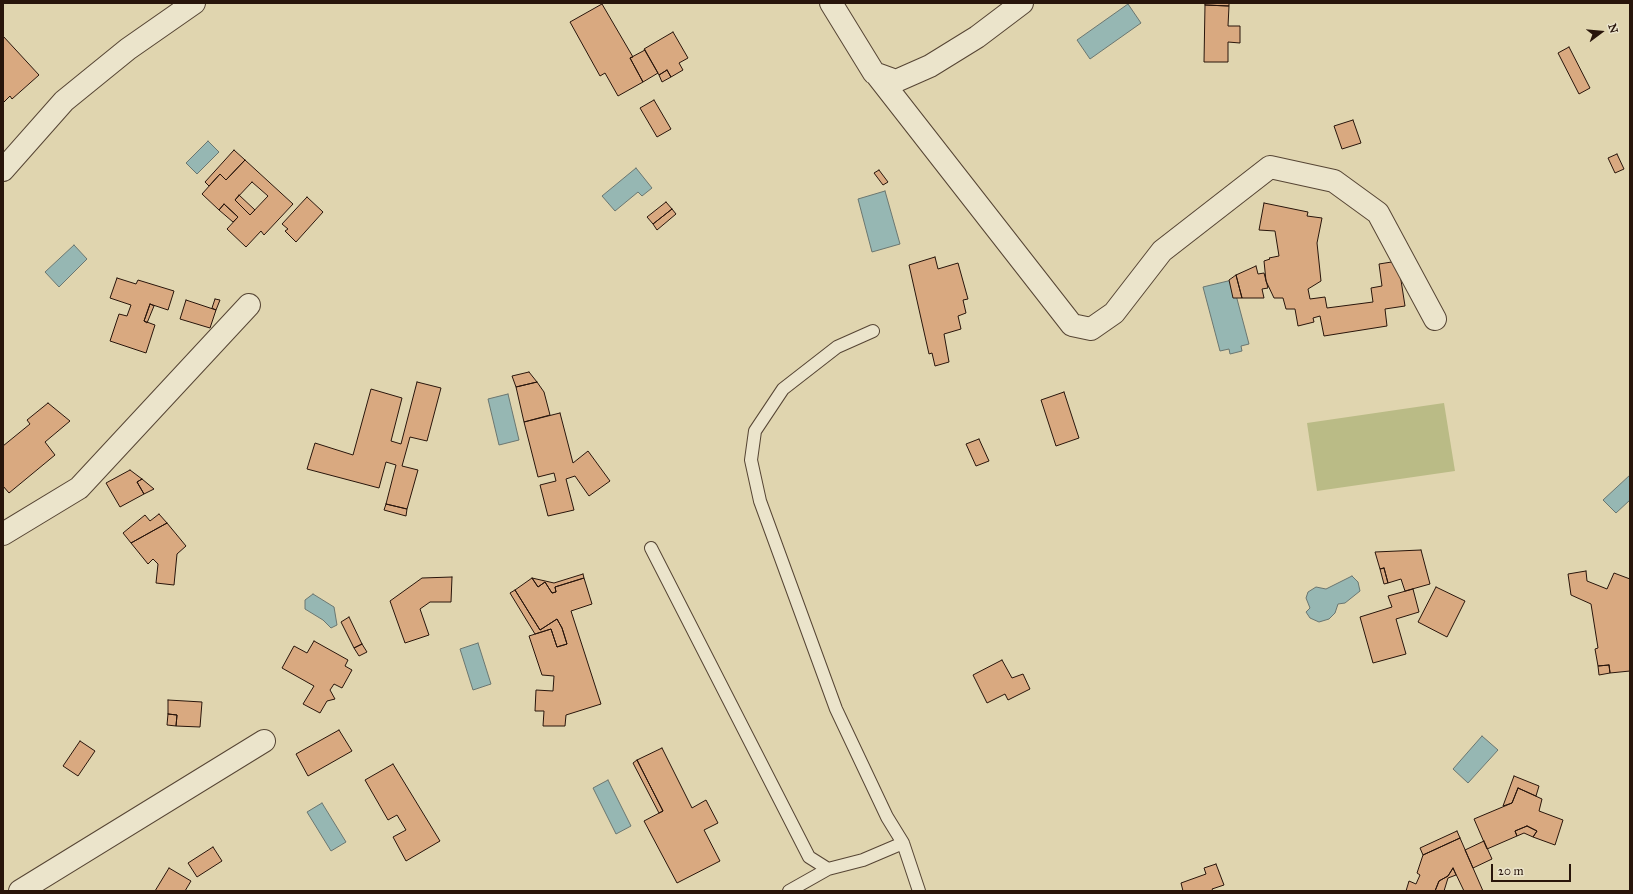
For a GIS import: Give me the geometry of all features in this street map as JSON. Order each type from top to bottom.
[{"type":"street","points":[[3,170],[64,102],[128,49],[194,3]]},
{"type":"street","points":[[831,3],[876,74],[1072,325],[1091,329],[1114,313],[1162,251],[1270,167],[1334,181],[1378,213],[1434,320]]},
{"type":"street","points":[[876,74],[896,81],[930,66],[977,37],[1022,3]]},
{"type":"street","points":[[3,534],[79,488],[249,305]]},
{"type":"street","points":[[20,891],[264,741]]},
{"type":"lane","points":[[873,331],[837,347],[783,389],[755,431],[752,460],[760,501],[836,708],[887,817],[903,843],[919,891]]},
{"type":"lane","points":[[651,548],[809,857],[828,869]]},
{"type":"lane","points":[[789,891],[828,869],[863,860],[903,843]]},
{"type":"green space","points":[[1444,403],[1455,471],[1317,491],[1307,423]]},
{"type":"water","points":[[1128,4],[1141,23],[1090,59],[1077,40]]},
{"type":"water","points":[[208,141],[219,152],[197,174],[186,163]]},
{"type":"water","points":[[636,168],[652,188],[642,196],[638,192],[615,211],[602,196]]},
{"type":"water","points":[[885,191],[900,244],[872,252],[858,199]]},
{"type":"water","points":[[74,245],[87,259],[59,287],[45,272]]},
{"type":"water","points":[[1232,280],[1249,344],[1241,346],[1242,351],[1230,354],[1229,349],[1220,351],[1203,287]]},
{"type":"water","points":[[508,394],[519,440],[499,445],[488,399]]},
{"type":"water","points":[[1630,475],[1630,500],[1616,513],[1603,500]]},
{"type":"water","points":[[1352,576],[1358,582],[1360,591],[1345,603],[1338,604],[1335,613],[1329,619],[1319,622],[1310,618],[1306,612],[1310,608],[1306,598],[1308,592],[1316,587],[1326,589]]},
{"type":"water","points":[[313,594],[334,607],[337,625],[331,628],[323,620],[305,609],[305,600]]},
{"type":"water","points":[[478,643],[491,684],[473,690],[460,649]]},
{"type":"water","points":[[1482,736],[1498,750],[1468,783],[1453,769]]},
{"type":"water","points":[[608,780],[631,826],[616,834],[593,788]]},
{"type":"water","points":[[322,803],[346,842],[331,851],[307,812]]},
{"type":"building","points":[[1205,3],[1229,3],[1229,6],[1205,5]]},
{"type":"building","points":[[602,4],[633,57],[630,58],[643,82],[618,96],[605,73],[600,76],[570,22]]},
{"type":"building","points":[[1205,5],[1229,6],[1228,26],[1240,26],[1240,43],[1228,42],[1228,62],[1204,62]]},
{"type":"building","points":[[673,32],[688,58],[679,63],[683,70],[671,77],[667,70],[659,75],[644,49]]},
{"type":"building","points":[[3,36],[39,75],[12,99],[10,96],[3,103]]},
{"type":"building","points":[[1569,47],[1590,88],[1579,94],[1558,53]]},
{"type":"building","points":[[645,50],[658,73],[643,82],[630,58]]},
{"type":"building","points":[[667,70],[671,77],[662,82],[659,75]]},
{"type":"building","points":[[654,100],[671,129],[657,137],[640,108]]},
{"type":"building","points":[[1353,120],[1361,143],[1342,149],[1334,126]]},
{"type":"building","points":[[234,150],[245,160],[226,180],[220,174],[209,186],[205,182]]},
{"type":"building","points":[[1617,154],[1624,169],[1615,173],[1608,158]]},
{"type":"building","points":[[245,160],[293,204],[264,235],[261,231],[246,247],[227,229],[238,217],[224,204],[219,210],[202,194],[220,174],[226,180]],"holes":[[[252,182],[268,196],[250,215],[235,200]]]},
{"type":"building","points":[[879,170],[888,182],[883,185],[874,173]]},
{"type":"building","points":[[239,195],[255,210],[250,215],[235,200]]},
{"type":"building","points":[[307,197],[323,212],[296,242],[285,231],[288,229],[282,224]]},
{"type":"building","points":[[666,202],[672,209],[653,224],[647,217]]},
{"type":"building","points":[[1264,203],[1308,212],[1307,216],[1322,218],[1317,243],[1321,281],[1308,289],[1310,299],[1325,297],[1327,308],[1373,302],[1371,288],[1382,286],[1379,264],[1398,261],[1405,306],[1385,309],[1387,326],[1324,336],[1320,316],[1313,318],[1314,322],[1298,326],[1295,309],[1286,309],[1283,298],[1274,298],[1266,281],[1264,261],[1270,259],[1269,258],[1279,256],[1275,231],[1259,230]]},
{"type":"building","points":[[224,204],[238,217],[233,222],[219,210]]},
{"type":"building","points":[[672,209],[676,214],[657,230],[653,224]]},
{"type":"building","points":[[935,257],[938,269],[958,263],[968,299],[963,300],[966,313],[958,316],[961,329],[944,334],[949,362],[935,366],[932,353],[929,354],[909,265]]},
{"type":"building","points":[[1256,266],[1258,274],[1264,273],[1268,288],[1262,289],[1264,298],[1242,298],[1236,275]]},
{"type":"building","points":[[1236,275],[1242,298],[1233,298],[1229,280]]},
{"type":"building","points":[[117,278],[136,284],[138,280],[174,291],[168,310],[150,304],[144,321],[155,325],[146,353],[110,341],[119,314],[127,316],[131,305],[110,298]]},
{"type":"building","points":[[215,299],[220,300],[216,310],[212,308]]},
{"type":"building","points":[[186,300],[216,310],[210,328],[180,319]]},
{"type":"building","points":[[150,304],[154,306],[147,323],[144,321]]},
{"type":"building","points":[[529,372],[537,382],[516,387],[512,376]]},
{"type":"building","points":[[417,382],[441,388],[427,441],[410,437],[402,466],[418,470],[407,509],[386,504],[396,465],[386,462],[379,488],[307,469],[315,443],[353,455],[371,389],[402,398],[391,441],[401,444]]},
{"type":"building","points":[[537,382],[544,392],[550,415],[524,422],[516,387]]},
{"type":"building","points":[[1064,392],[1079,438],[1056,446],[1041,400]]},
{"type":"building","points":[[48,403],[70,421],[45,442],[55,455],[9,493],[3,486],[3,446],[30,424],[27,420]]},
{"type":"building","points":[[560,413],[573,463],[588,451],[610,481],[589,496],[575,476],[566,479],[574,510],[548,516],[540,485],[556,481],[554,473],[538,477],[524,422]]},
{"type":"building","points":[[979,439],[989,461],[976,466],[966,444]]},
{"type":"building","points":[[130,470],[142,479],[137,482],[144,494],[120,507],[106,483]]},
{"type":"building","points":[[142,479],[154,489],[144,494],[137,482]]},
{"type":"building","points":[[386,504],[407,509],[406,516],[384,510]]},
{"type":"building","points":[[159,514],[167,523],[131,543],[123,533],[145,515],[150,521]]},
{"type":"building","points":[[167,523],[186,546],[177,554],[174,585],[156,583],[158,564],[153,559],[148,564],[131,543]]},
{"type":"building","points":[[1421,550],[1430,584],[1405,591],[1401,579],[1388,583],[1384,568],[1380,569],[1375,552]]},
{"type":"building","points":[[1384,568],[1388,583],[1384,584],[1380,569]]},
{"type":"building","points":[[1586,571],[1587,581],[1607,589],[1614,573],[1630,579],[1630,671],[1610,673],[1609,665],[1598,666],[1595,649],[1598,648],[1591,604],[1571,595],[1568,574]]},
{"type":"building","points":[[583,574],[584,578],[555,587],[556,592],[552,593],[545,582],[538,587],[532,578],[554,583]]},
{"type":"building","points":[[452,577],[451,602],[430,602],[420,609],[429,635],[405,643],[390,601],[422,578]]},
{"type":"building","points":[[532,578],[538,587],[545,582],[552,593],[556,592],[555,587],[584,578],[592,604],[571,611],[601,704],[566,715],[565,726],[543,726],[544,711],[535,711],[536,690],[553,691],[554,676],[542,675],[529,636],[551,629],[557,647],[567,644],[562,628],[557,619],[540,630],[515,590]]},
{"type":"building","points":[[1436,587],[1465,601],[1447,637],[1418,622]]},
{"type":"building","points":[[1413,589],[1419,612],[1396,619],[1406,654],[1373,663],[1360,617],[1392,607],[1388,596]]},
{"type":"building","points":[[515,590],[540,630],[557,619],[562,628],[567,644],[557,647],[551,629],[535,634],[510,593]]},
{"type":"building","points":[[349,617],[362,644],[354,648],[341,622]]},
{"type":"building","points":[[314,641],[348,660],[345,666],[352,670],[342,688],[334,684],[330,690],[335,699],[327,701],[320,713],[303,704],[314,686],[282,668],[294,646],[307,653]]},
{"type":"building","points":[[362,644],[367,652],[359,656],[354,648]]},
{"type":"building","points":[[1002,660],[1012,678],[1023,674],[1030,689],[1008,700],[1005,694],[987,703],[973,675]]},
{"type":"building","points":[[1609,665],[1610,673],[1599,675],[1598,666]]},
{"type":"building","points":[[168,700],[202,702],[200,727],[176,726],[177,715],[168,714]]},
{"type":"building","points":[[168,714],[177,715],[176,726],[167,725]]},
{"type":"building","points":[[339,730],[352,751],[308,776],[296,754]]},
{"type":"building","points":[[80,741],[95,751],[78,776],[63,766]]},
{"type":"building","points":[[662,748],[692,808],[706,800],[718,823],[704,830],[720,861],[677,883],[644,821],[663,811],[637,760]]},
{"type":"building","points":[[637,760],[663,811],[659,813],[633,763]]},
{"type":"building","points":[[393,764],[440,841],[406,861],[393,837],[406,830],[397,815],[388,820],[365,780]]},
{"type":"building","points":[[1514,776],[1539,786],[1536,796],[1518,788],[1512,803],[1503,806]]},
{"type":"building","points":[[1518,788],[1542,799],[1539,811],[1563,820],[1555,845],[1533,837],[1537,831],[1527,826],[1515,831],[1517,836],[1487,849],[1474,819],[1512,803]]},
{"type":"building","points":[[1527,826],[1537,831],[1533,837],[1524,833],[1517,836],[1515,831]]},
{"type":"building","points":[[1457,831],[1460,838],[1423,855],[1420,848]]},
{"type":"building","points":[[1460,838],[1483,891],[1464,891],[1453,868],[1448,876],[1439,881],[1435,891],[1406,891],[1409,881],[1416,884],[1420,875],[1417,873],[1423,855]]},
{"type":"building","points":[[1484,841],[1492,859],[1473,868],[1465,850]]},
{"type":"building","points":[[213,847],[222,861],[197,877],[188,863]]},
{"type":"building","points":[[1216,864],[1224,885],[1212,889],[1213,891],[1183,891],[1181,883],[1206,874],[1204,868]]},
{"type":"building","points":[[169,868],[191,881],[185,891],[155,891]]},
{"type":"building","points":[[1453,868],[1456,875],[1448,878],[1444,891],[1435,891],[1439,881],[1448,876]]}]
